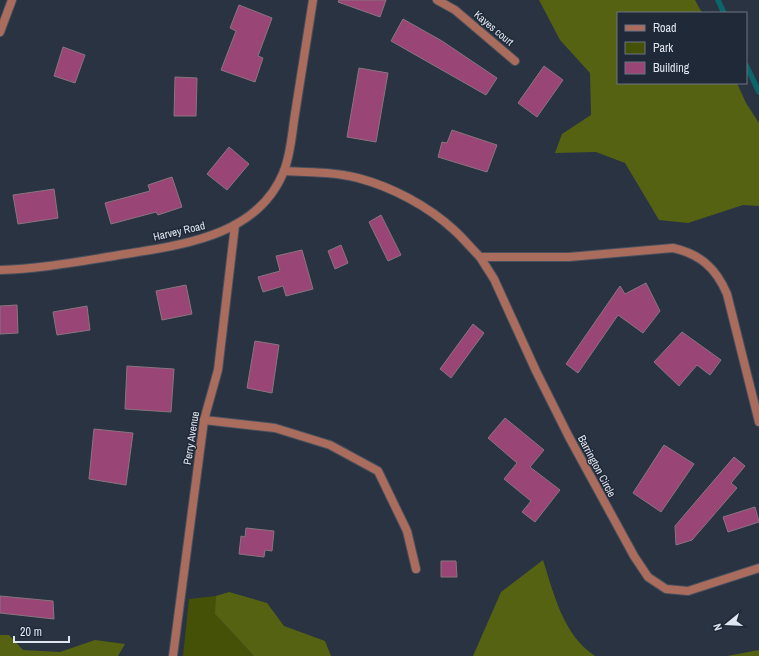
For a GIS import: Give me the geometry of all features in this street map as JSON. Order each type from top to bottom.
[{"type":"street","points":[[0,32],[12,0]]},
{"type":"street","name":"Harvey Road","points":[[0,270],[71,263],[188,243],[235,225],[255,212],[267,200],[277,186],[288,161],[313,0]]},
{"type":"street","name":"Kayes court","points":[[437,0],[455,10],[515,61]]},
{"type":"street","name":"Barrington Circle","points":[[284,171],[330,174],[358,178],[392,191],[425,208],[454,230],[480,257],[494,279],[569,437],[604,503],[648,577],[666,588],[688,591],[759,568]]},
{"type":"street","name":"Perry Avenue","points":[[173,656],[204,420],[218,370],[235,225]]},
{"type":"street","points":[[480,257],[569,257],[673,248],[688,251],[701,258],[712,268],[721,280],[727,294],[759,422]]},
{"type":"street","points":[[204,420],[275,428],[330,445],[378,471],[407,530],[416,569]]},
{"type":"green space","points":[[539,0],[695,0],[701,12],[617,12],[617,84],[737,84],[746,103],[759,123],[759,206],[743,205],[688,223],[659,220],[625,163],[596,152],[555,153],[562,134],[591,115],[590,73],[560,40]]},
{"type":"green space","points":[[543,560],[556,600],[567,625],[584,647],[595,656],[473,656],[501,592]]},
{"type":"green space","points":[[229,592],[267,603],[284,626],[325,641],[331,656],[254,656],[215,614],[216,596]]},
{"type":"green space","points":[[216,596],[216,615],[254,656],[183,656],[189,599]]},
{"type":"green space","points":[[0,635],[9,635],[23,650],[60,652],[95,640],[125,644],[118,656],[0,656]]},
{"type":"green space","points":[[759,650],[759,656],[727,656]]},
{"type":"building","points":[[339,0],[386,0],[380,17],[338,2]]},
{"type":"building","points":[[239,5],[272,18],[258,56],[263,58],[255,82],[221,70],[236,31],[230,28]]},
{"type":"building","points":[[403,19],[442,41],[497,78],[486,95],[391,41]]},
{"type":"building","points":[[63,47],[85,55],[75,83],[54,76]]},
{"type":"building","points":[[544,66],[563,80],[537,117],[518,103]]},
{"type":"building","points":[[359,68],[388,73],[376,142],[347,137]]},
{"type":"building","points":[[175,77],[197,78],[196,116],[174,116]]},
{"type":"building","points":[[452,130],[497,145],[487,172],[438,157],[442,142],[447,143]]},
{"type":"building","points":[[229,147],[249,164],[227,190],[207,174]]},
{"type":"building","points":[[172,177],[182,207],[158,215],[156,212],[111,224],[105,203],[150,191],[148,185]]},
{"type":"building","points":[[54,189],[58,218],[18,224],[13,195]]},
{"type":"building","points":[[381,215],[401,255],[388,261],[369,222]]},
{"type":"building","points":[[341,245],[348,263],[335,269],[328,251]]},
{"type":"building","points":[[302,250],[313,289],[286,296],[283,286],[263,292],[258,277],[280,271],[276,256]]},
{"type":"building","points":[[646,283],[660,311],[643,333],[618,315],[578,373],[566,364],[620,286],[625,294]]},
{"type":"building","points":[[186,285],[192,314],[162,320],[156,291]]},
{"type":"building","points":[[17,305],[18,333],[0,334],[0,306]]},
{"type":"building","points":[[87,306],[90,330],[57,335],[53,312]]},
{"type":"building","points":[[473,324],[484,333],[451,378],[440,369]]},
{"type":"building","points":[[682,332],[721,360],[710,375],[697,365],[679,386],[654,362]]},
{"type":"building","points":[[255,341],[279,345],[272,393],[247,388]]},
{"type":"building","points":[[127,366],[174,369],[171,412],[125,409]]},
{"type":"building","points":[[505,418],[544,450],[530,467],[560,490],[535,522],[522,512],[531,501],[504,479],[517,463],[488,438]]},
{"type":"building","points":[[94,429],[133,433],[126,485],[89,479]]},
{"type":"building","points":[[664,445],[694,464],[661,512],[633,493]]},
{"type":"building","points":[[734,457],[745,466],[731,483],[737,488],[692,540],[676,545],[675,526]]},
{"type":"building","points":[[755,507],[759,522],[728,532],[723,517]]},
{"type":"building","points":[[246,528],[274,531],[272,551],[265,550],[264,557],[239,554],[241,536],[245,537]]},
{"type":"building","points":[[441,561],[456,561],[457,577],[441,577]]},
{"type":"building","points":[[0,596],[53,601],[54,619],[0,613]]},
{"type":"waterway","points":[[718,0],[724,12]]},
{"type":"waterway","points":[[747,67],[759,92]]}]
